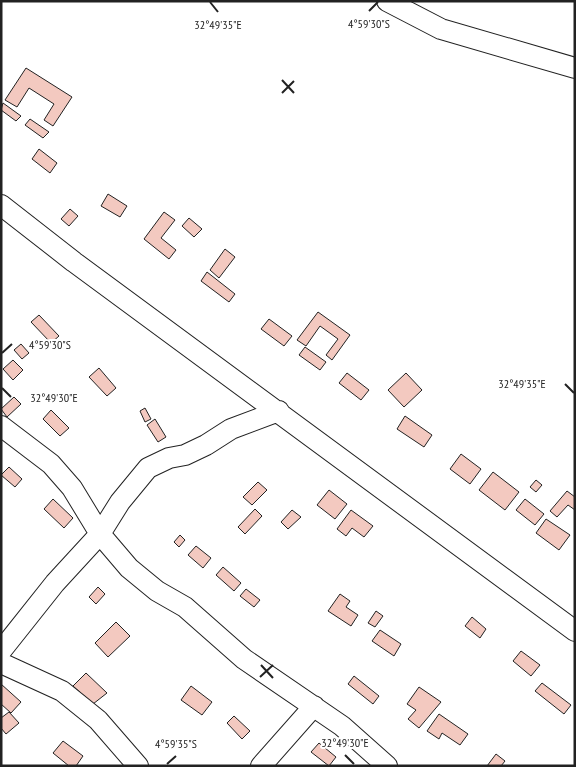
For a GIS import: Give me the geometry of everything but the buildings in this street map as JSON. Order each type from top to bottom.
[{"type":"street","points":[[387,1],[441,29],[575,68]]},
{"type":"street","points":[[1,205],[74,262],[279,411],[575,631]]},
{"type":"street","points":[[1,651],[55,583],[100,534],[120,502],[148,468],[169,458],[185,455],[206,445],[231,429],[279,411]]},
{"type":"street","points":[[1,426],[51,464],[72,488],[100,534],[129,568],[143,580],[185,607],[244,658],[314,706],[387,766]]},
{"type":"street","points":[[1,663],[62,690],[98,720],[138,766]]},
{"type":"street","points":[[261,766],[314,706]]}]
